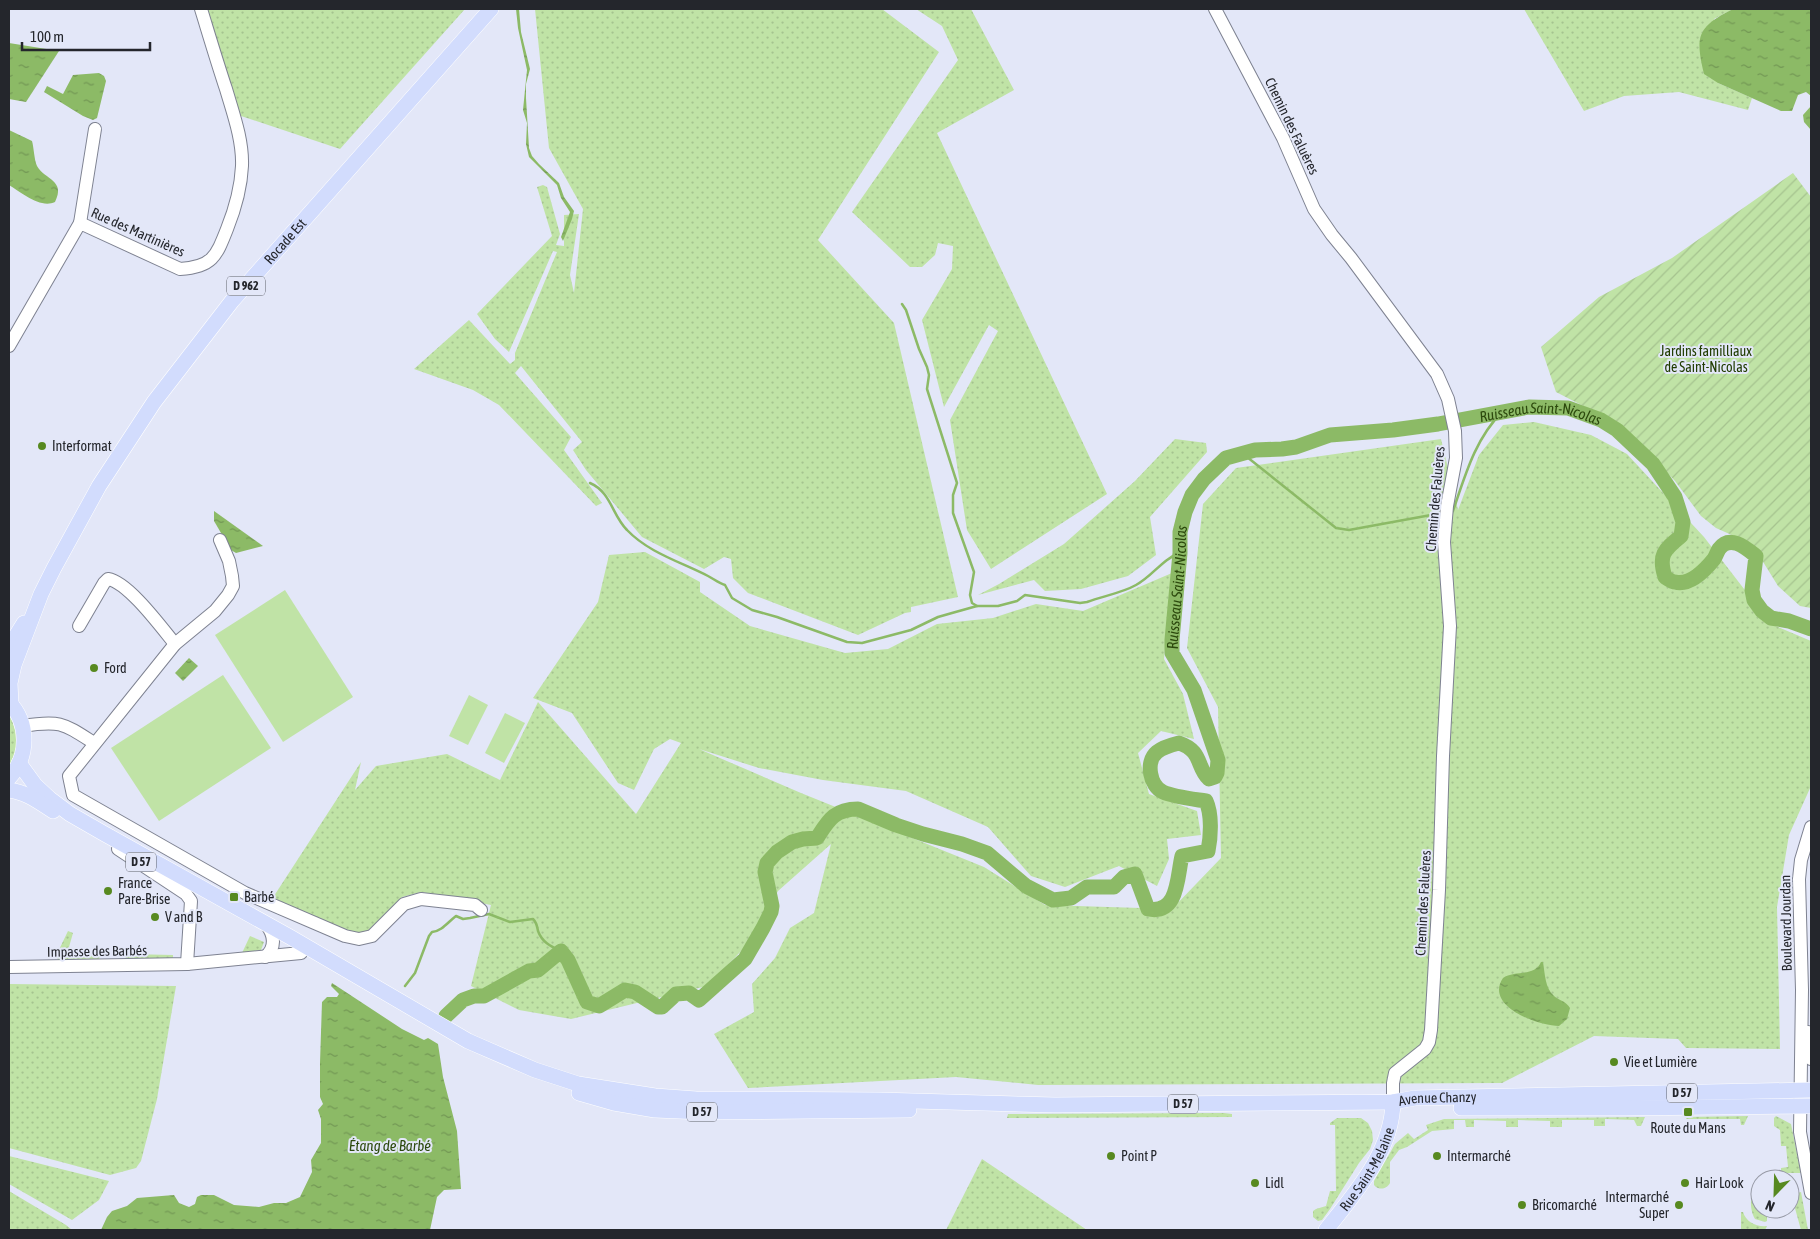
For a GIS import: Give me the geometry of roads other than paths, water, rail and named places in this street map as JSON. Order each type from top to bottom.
[{"type":"main road","name":"Rocade Est","points":[[42,594],[68,539],[99,486],[154,402],[232,302],[491,9]]},
{"type":"main road","name":"D 962","points":[[9,646],[42,594]]},
{"type":"main road","name":"D 962","points":[[10,703],[10,684],[14,665],[42,594]]},
{"type":"main road","points":[[9,778],[19,763],[23,751],[24,738],[18,714],[10,703]]},
{"type":"main road","name":"D 57","points":[[19,763],[35,785],[70,814],[269,931],[301,953],[372,996],[493,1062],[530,1078],[614,1103],[655,1110],[702,1112],[878,1112],[1055,1105],[1393,1102]]},
{"type":"main road","name":"D 57","points":[[9,790],[28,796],[118,849],[468,1040],[536,1070],[578,1084],[647,1095],[696,1099],[880,1100],[1055,1105]]},
{"type":"main road","name":"Avenue Chanzy","points":[[1393,1102],[1409,1099],[1806,1090]]},
{"type":"main road","name":"Avenue Chanzy","points":[[1393,1102],[1408,1108],[1806,1106]]},
{"type":"main road","name":"Rue Saint-Melaine","points":[[1326,1230],[1362,1184],[1376,1161],[1392,1120],[1393,1102]]},
{"type":"street","name":"Rue des Martinières","points":[[9,346],[80,223],[180,269],[196,268],[207,264],[222,243],[233,214],[242,165],[235,121],[201,9]]},
{"type":"street","name":"Chemin des Faluères","points":[[1214,9],[1283,138],[1314,209],[1437,374],[1448,399],[1455,431],[1456,458],[1444,542],[1450,626],[1431,1030],[1429,1042],[1424,1048],[1395,1073],[1393,1102]]},
{"type":"street","points":[[80,223],[96,129]]},
{"type":"street","points":[[220,540],[229,561],[233,586],[228,595],[215,611],[175,644],[94,743],[69,776],[73,795],[245,893],[345,936],[358,939],[372,936],[404,904],[421,899],[475,905],[482,910]]},
{"type":"street","points":[[79,626],[108,578],[114,580],[134,596],[175,644]]},
{"type":"street","points":[[22,726],[46,722],[55,723],[67,726],[94,743]]},
{"type":"street","name":"Boulevard Jourdan","points":[[1811,827],[1799,878],[1806,958],[1802,990],[1806,1106],[1801,1142],[1811,1193]]},
{"type":"street","points":[[118,849],[186,894],[191,901],[187,964]]},
{"type":"street","points":[[265,957],[272,948],[269,931]]},
{"type":"street","name":"Impasse des Barbés","points":[[9,967],[187,964],[301,953]]},
{"type":"street","name":"Boulevard Jourdan","points":[[1802,990],[1811,1059]]},
{"type":"water","points":[[516,9],[519,9],[521,32],[530,69],[526,84],[529,148],[532,156],[559,183],[564,197],[574,211],[563,241],[561,237],[570,212],[561,198],[557,185],[529,157],[526,144],[527,123],[523,110],[527,70]]},
{"type":"water","points":[[1733,9],[1811,9],[1811,96],[1806,92],[1798,95],[1792,111],[1781,111],[1718,83],[1704,74],[1700,50],[1702,34],[1712,21]]},
{"type":"water","points":[[9,43],[59,51],[26,102],[9,99]]},
{"type":"water","points":[[99,73],[104,76],[106,81],[97,118],[93,120],[44,92],[47,86],[63,94],[73,75]]},
{"type":"water","points":[[1811,106],[1811,130],[1804,122],[1803,115]]},
{"type":"water","points":[[9,130],[32,141],[37,166],[53,181],[58,189],[55,202],[49,204],[37,202],[9,185]]},
{"type":"water","points":[[214,511],[263,546],[236,553],[231,550],[214,521]]},
{"type":"water","points":[[189,658],[198,666],[183,681],[175,673]]},
{"type":"water","points":[[1543,962],[1546,980],[1551,993],[1570,1008],[1567,1019],[1559,1026],[1527,1018],[1507,1005],[1501,997],[1499,988],[1503,978],[1534,970]]},
{"type":"water","name":"Étang de Barbé","points":[[332,983],[402,1029],[424,1040],[428,1038],[438,1044],[443,1077],[457,1131],[461,1189],[444,1190],[437,1197],[430,1230],[101,1230],[112,1211],[127,1206],[137,1198],[174,1195],[179,1203],[189,1207],[195,1204],[197,1197],[201,1195],[214,1195],[234,1205],[259,1207],[274,1203],[286,1203],[300,1197],[312,1172],[311,1160],[321,1143],[321,1119],[318,1110],[323,1104],[320,1097],[322,1002],[327,997],[337,997],[339,994],[331,986]]},
{"type":"waterway","points":[[902,304],[906,310],[927,367],[929,375],[927,389],[957,483],[953,495],[953,513],[974,572],[970,595],[972,603],[977,606]]},
{"type":"waterway","name":"Ruisseau Saint-Nicolas","points":[[446,1016],[463,1000],[474,996],[484,996],[529,971],[538,970],[561,951],[568,960],[587,1002],[599,1006],[625,990],[635,992],[658,1007],[662,1007],[676,994],[689,993],[699,1000],[745,959],[771,912],[772,906],[765,872],[767,863],[777,852],[792,842],[817,838],[833,817],[843,811],[858,809],[896,825],[987,853],[1026,886],[1053,900],[1071,898],[1087,887],[1114,887],[1124,877],[1135,874],[1148,909],[1158,909],[1166,906],[1175,892],[1182,856],[1208,851],[1210,819],[1206,801],[1184,798],[1163,792],[1155,785],[1150,767],[1153,756],[1167,746],[1179,743],[1187,746],[1196,755],[1209,779],[1215,777],[1217,773],[1218,760],[1194,690],[1172,653],[1180,532],[1192,495],[1204,479],[1226,458],[1255,450],[1296,447],[1330,435],[1438,424],[1529,407],[1568,408],[1601,420],[1617,430],[1653,464],[1675,497],[1683,522],[1681,536],[1670,545],[1664,554],[1662,563],[1665,577],[1673,582],[1686,582],[1702,572],[1715,558],[1723,545],[1728,543],[1738,544],[1756,556],[1752,590],[1754,600],[1762,611],[1771,618],[1789,621],[1811,629]]},
{"type":"waterway","points":[[1450,511],[1453,511],[1478,446],[1502,412]]},
{"type":"waterway","points":[[1242,453],[1336,528],[1349,530],[1442,513]]},
{"type":"waterway","points":[[590,483],[603,492],[622,524],[645,545],[725,585],[732,598],[752,610],[847,642],[862,643],[911,630],[938,617],[977,606],[998,606],[1017,601],[1025,595],[1080,603],[1087,602],[1131,588],[1148,577],[1168,559],[1180,553]]},
{"type":"waterway","points":[[405,986],[415,973],[429,936],[456,916],[463,919],[489,914],[510,922],[533,919],[544,941],[561,951]]},
{"type":"place","name":"Interformat","points":[[42,446]]},
{"type":"place","name":"Ford","points":[[94,668]]},
{"type":"place","name":"France Pare-Brise","points":[[108,891]]},
{"type":"place","name":"Barbé","points":[[234,897]]},
{"type":"place","name":"V and B","points":[[155,917]]},
{"type":"place","name":"Vie et Lumière","points":[[1614,1062]]},
{"type":"place","name":"Route du Mans","points":[[1688,1112]]},
{"type":"place","name":"Point P","points":[[1111,1156]]},
{"type":"place","name":"Intermarché","points":[[1437,1156]]},
{"type":"place","name":"Lidl","points":[[1255,1183]]},
{"type":"place","name":"Hair Look","points":[[1685,1183]]},
{"type":"place","name":"Bricomarché","points":[[1522,1205]]},
{"type":"place","name":"Intermarché Super","points":[[1679,1205]]},
{"type":"park label","name":"Jardins familliaux de Saint-Nicolas","points":[[1706,360]]}]
